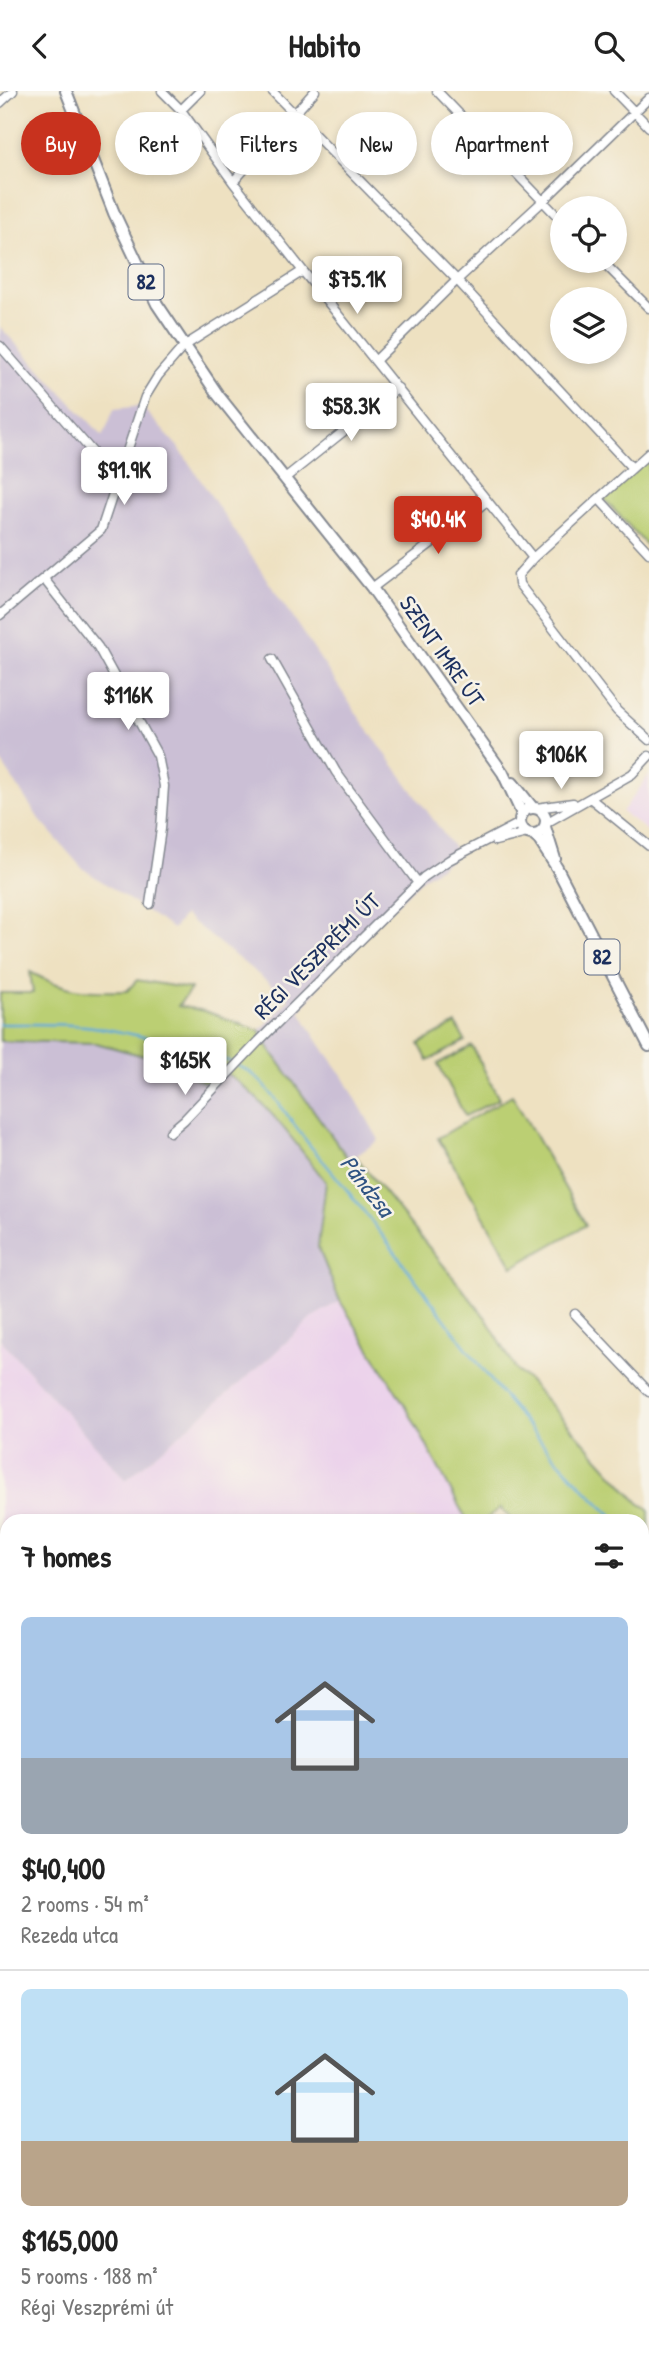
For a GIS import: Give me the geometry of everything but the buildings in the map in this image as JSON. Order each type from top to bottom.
[{"type":"main road","name":"SZENT IMRE ÚT","points":[[66,91],[132,255],[157,304],[184,346],[218,395],[372,588],[503,773],[535,808]]},
{"type":"main road","name":"SZENT IMRE ÚT","points":[[503,773],[521,818]]},
{"type":"main road","points":[[521,818],[526,810],[535,808]]},
{"type":"main road","name":"82","points":[[535,808],[545,815],[557,869]]},
{"type":"main road","name":"82","points":[[521,818],[529,834],[539,840],[557,869],[649,1046]]},
{"type":"main road","points":[[529,834],[540,832],[546,825]]},
{"type":"street","points":[[0,103],[13,91]]},
{"type":"street","points":[[162,91],[181,110],[233,182],[533,558]]},
{"type":"street","points":[[181,110],[200,91]]},
{"type":"street","points":[[272,91],[293,112]]},
{"type":"street","points":[[295,112],[314,91]]},
{"type":"street","points":[[437,91],[550,208]]},
{"type":"street","points":[[614,91],[649,127]]},
{"type":"street","points":[[375,361],[649,97]]},
{"type":"street","points":[[322,142],[457,280],[632,468]]},
{"type":"street","points":[[233,182],[239,175]]},
{"type":"street","points":[[0,615],[101,530],[145,397],[158,376],[184,346],[303,271]]},
{"type":"street","points":[[614,273],[649,308]]},
{"type":"street","points":[[0,346],[96,456],[121,473]]},
{"type":"street","points":[[285,478],[398,388]]},
{"type":"street","points":[[649,453],[520,571],[519,584],[617,711],[649,740]]},
{"type":"street","points":[[599,499],[649,554]]},
{"type":"street","points":[[372,588],[487,501]]},
{"type":"street","points":[[44,579],[98,647],[158,756],[164,786],[150,904]]},
{"type":"street","points":[[272,659],[336,772],[418,883]]},
{"type":"street","points":[[546,825],[632,774],[649,756]]},
{"type":"street","points":[[535,808],[556,807],[590,798]]},
{"type":"street","points":[[590,798],[649,846]]},
{"type":"street","name":"RÉGI VESZPRÉMI ÚT","points":[[170,1132],[418,883],[449,860],[521,818]]},
{"type":"street","name":"RÉGI VESZPRÉMI ÚT","points":[[472,848],[529,834]]},
{"type":"street","points":[[575,1314],[649,1392]]},
{"type":"shaded area","points":[[0,327],[103,436],[114,409],[141,406],[179,448],[361,720],[459,855],[424,877],[341,959],[300,1011],[342,1074],[379,1140],[350,1160],[269,1048],[260,1031],[289,999],[184,915],[173,929],[82,868],[39,819],[0,760]]},
{"type":"shaded area","points":[[649,775],[649,832],[622,812]]},
{"type":"shaded area","points":[[0,1041],[96,1043],[144,1056],[206,1083],[223,1071],[262,1101],[326,1182],[318,1247],[340,1301],[314,1316],[126,1480],[0,1339]]},
{"type":"shaded area","points":[[340,1301],[406,1407],[463,1514],[0,1514],[0,1339],[126,1480],[314,1316]]},
{"type":"green space","points":[[649,458],[649,548],[604,499]]},
{"type":"green space","points":[[30,972],[55,984],[88,991],[127,991],[137,980],[191,989],[178,1006],[205,1011],[260,1031],[269,1048],[349,1160],[356,1157],[486,1318],[517,1371],[639,1503],[649,1509],[649,1514],[507,1514],[501,1508],[493,1514],[463,1514],[406,1407],[340,1301],[318,1247],[326,1182],[291,1137],[253,1095],[223,1071],[206,1083],[144,1056],[96,1043],[0,1041],[0,993],[33,993]]},
{"type":"green space","points":[[456,1024],[465,1041],[428,1061],[419,1044]]},
{"type":"green space","points":[[472,1046],[499,1099],[465,1116],[438,1064]]},
{"type":"green space","points":[[512,1095],[586,1225],[513,1267],[438,1138]]},
{"type":"waterway","name":"Pándzsa","points":[[0,1024],[74,1025],[118,1031],[212,1055],[239,1066],[256,1077],[388,1242],[534,1434],[611,1514]]}]
